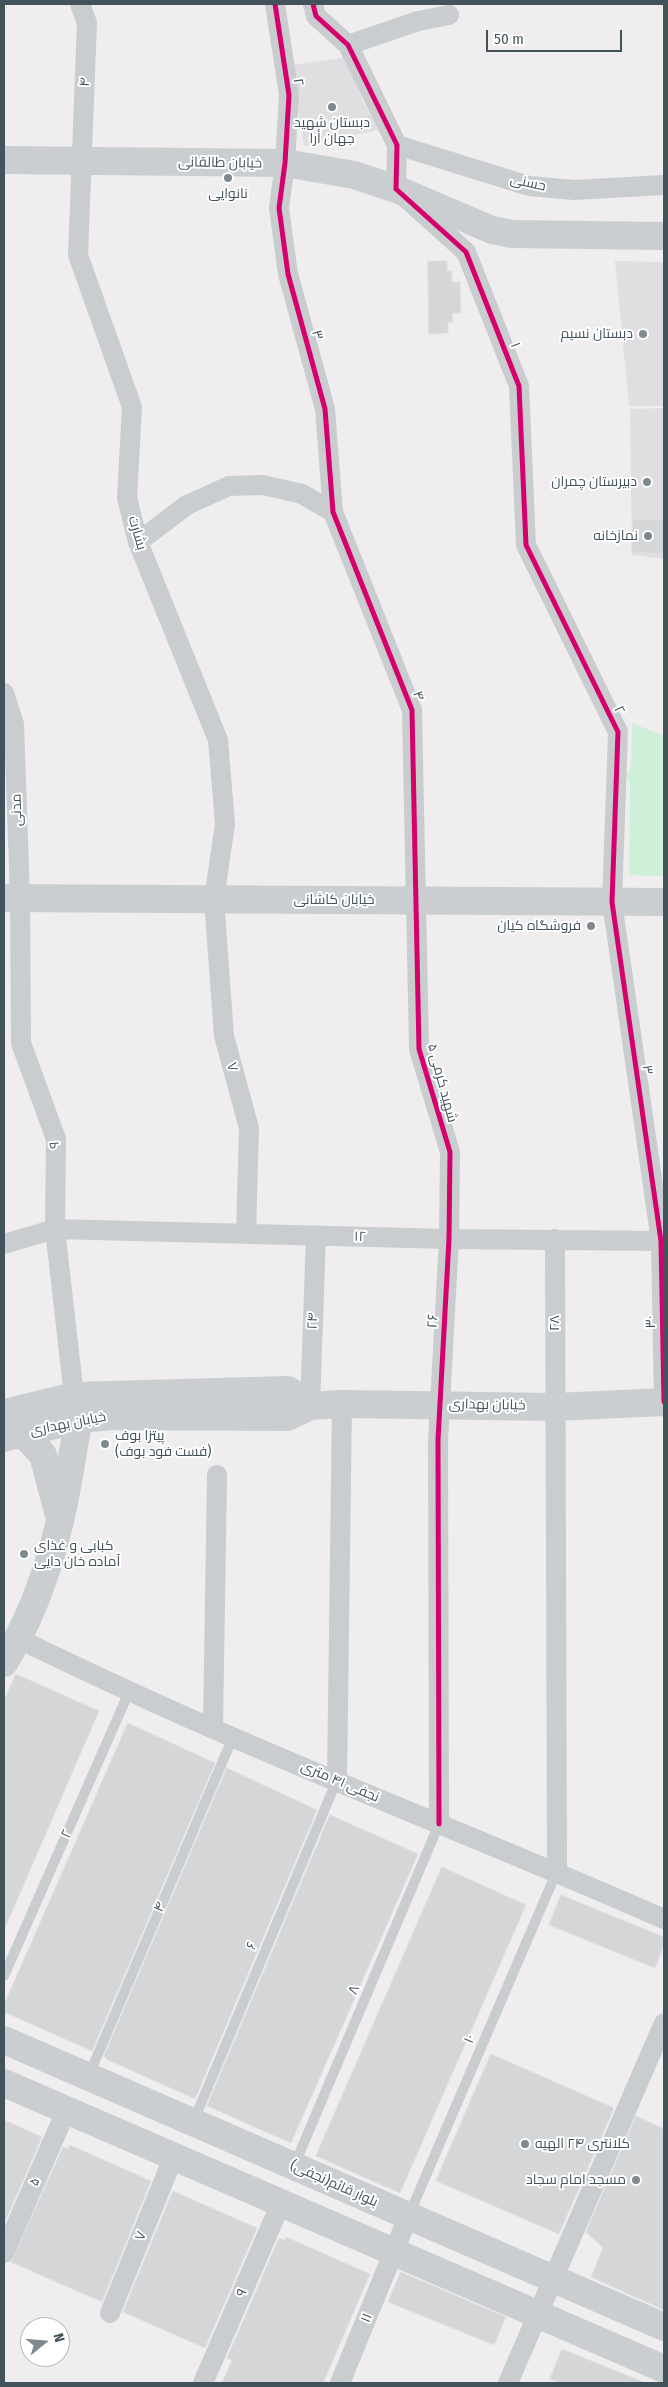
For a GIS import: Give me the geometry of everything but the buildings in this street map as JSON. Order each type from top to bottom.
[{"type":"street","name":"۴","points":[[80,4],[87,23],[83,161]]},
{"type":"street","name":"۲","points":[[275,4],[288,95],[285,163]]},
{"type":"street","points":[[313,4],[316,16],[348,45],[396,145],[396,189]]},
{"type":"street","points":[[348,45],[418,20],[449,15]]},
{"type":"street","name":"حسنی","points":[[396,145],[529,186],[574,190],[664,185]]},
{"type":"street","name":"خیابان طالقانی","points":[[4,160],[285,163],[354,175],[396,189],[492,230],[512,234],[664,236]]},
{"type":"street","name":"بشارت","points":[[83,161],[78,255],[132,407],[127,498],[138,542],[218,740],[225,824],[214,899]]},
{"type":"street","name":"۳","points":[[285,163],[279,208],[288,274],[325,408],[333,512]]},
{"type":"street","name":"۱","points":[[396,189],[466,252],[519,386],[526,545]]},
{"type":"street","points":[[138,542],[187,505],[229,486],[263,484],[302,494],[333,512]]},
{"type":"street","name":"۴","points":[[333,512],[412,710],[417,901]]},
{"type":"street","name":"۲","points":[[526,545],[618,732],[612,902]]},
{"type":"street","name":"مدنی","points":[[4,693],[14,724],[12,898]]},
{"type":"street","name":"خیابان کاشانی","points":[[12,898],[664,902]]},
{"type":"street","name":"۹","points":[[12,898],[21,1043],[56,1139],[55,1229],[76,1408]]},
{"type":"street","name":"۷","points":[[214,899],[224,1036],[249,1128],[246,1234]]},
{"type":"street","name":"۵ شهید کرمی","points":[[417,901],[419,1049],[450,1152],[449,1239]]},
{"type":"street","name":"۳","points":[[612,902],[663,1241]]},
{"type":"street","name":"۱۲","points":[[4,1244],[55,1229],[449,1239],[663,1241]]},
{"type":"street","name":"۲۴","points":[[310,1406],[316,1236]]},
{"type":"street","name":"۲۶","points":[[439,1824],[440,1404],[449,1239]]},
{"type":"street","name":"۲۸","points":[[555,1239],[557,1872]]},
{"type":"street","name":"۳۰","points":[[663,1241],[664,1402]]},
{"type":"street","name":"خیابان بهداری","points":[[11,1423],[76,1408],[113,1416],[286,1417],[310,1406],[342,1404],[555,1407],[664,1402]]},
{"type":"street","points":[[337,1780],[342,1404]]},
{"type":"street","points":[[4,1663],[19,1639],[38,1596],[60,1521],[76,1408]]},
{"type":"street","points":[[11,1423],[43,1455],[60,1521]]},
{"type":"street","points":[[213,1729],[217,1475]]},
{"type":"street","name":"نجفی ۴۱ متری","points":[[19,1639],[129,1692],[233,1738],[557,1872],[664,1919]]},
{"type":"street","points":[[508,2383],[664,2023]]},
{"type":"street","name":"بلوار قائم(نجفی)","points":[[4,2040],[664,2327]]},
{"type":"street","points":[[4,2083],[173,2158],[664,2369]]},
{"type":"street","name":"۵","points":[[4,2253],[66,2111]]},
{"type":"street","name":"۷","points":[[110,2313],[173,2158]]},
{"type":"street","name":"۹","points":[[203,2383],[281,2203]]},
{"type":"street","name":"۱۱","points":[[340,2383],[408,2217]]},
{"type":"lane","name":"۲","points":[[4,1976],[129,1692]]},
{"type":"lane","name":"۴","points":[[88,2077],[233,1738]]},
{"type":"lane","name":"۶","points":[[193,2123],[337,1780]]},
{"type":"lane","name":"۸","points":[[294,2166],[439,1824]]},
{"type":"lane","name":"۱۰","points":[[408,2217],[557,1872]]},
{"type":"shaded area","name":"دبستان شهید جهان أرا","points":[[349,57],[362,99],[379,130],[304,146],[291,65]]},
{"type":"shaded area","name":"دبستان نسیم","points":[[615,261],[664,262],[664,406],[629,406]]},
{"type":"shaded area","name":"دبیرستان چمران","points":[[664,408],[664,559],[632,555],[630,409]]},
{"type":"green space","points":[[632,723],[664,736],[664,876],[629,875],[630,781],[626,778],[631,766]]},
{"type":"cycle path","points":[[275,4],[289,95],[285,163],[279,208],[288,274],[325,409],[333,512],[412,710],[419,1049],[450,1152],[449,1239],[438,1440],[439,1824]]},
{"type":"cycle path","points":[[313,4],[316,16],[348,45],[397,145],[396,189],[466,252],[519,386],[526,545],[618,732],[612,902],[661,1241],[664,1402]]},
{"type":"place","name":"دبستان شهید جهان أرا","points":[[332,107]]},
{"type":"place","name":"نانوایی","points":[[228,178]]},
{"type":"place","name":"دبستان نسیم","points":[[643,334]]},
{"type":"place","name":"دبیرستان چمران","points":[[647,482]]},
{"type":"place","name":"نمازخانه","points":[[648,536]]},
{"type":"place","name":"فروشگاه کیان","points":[[591,926]]},
{"type":"place","name":"پیتزا بوف (فست فود بوف)","points":[[105,1444]]},
{"type":"place","name":"کبابی و غذای آماده خان دایی","points":[[24,1554]]},
{"type":"place","name":"کلانتری ۲۴ الهیه","points":[[525,2144]]},
{"type":"place","name":"مسجد امام سجاد","points":[[636,2180]]}]
